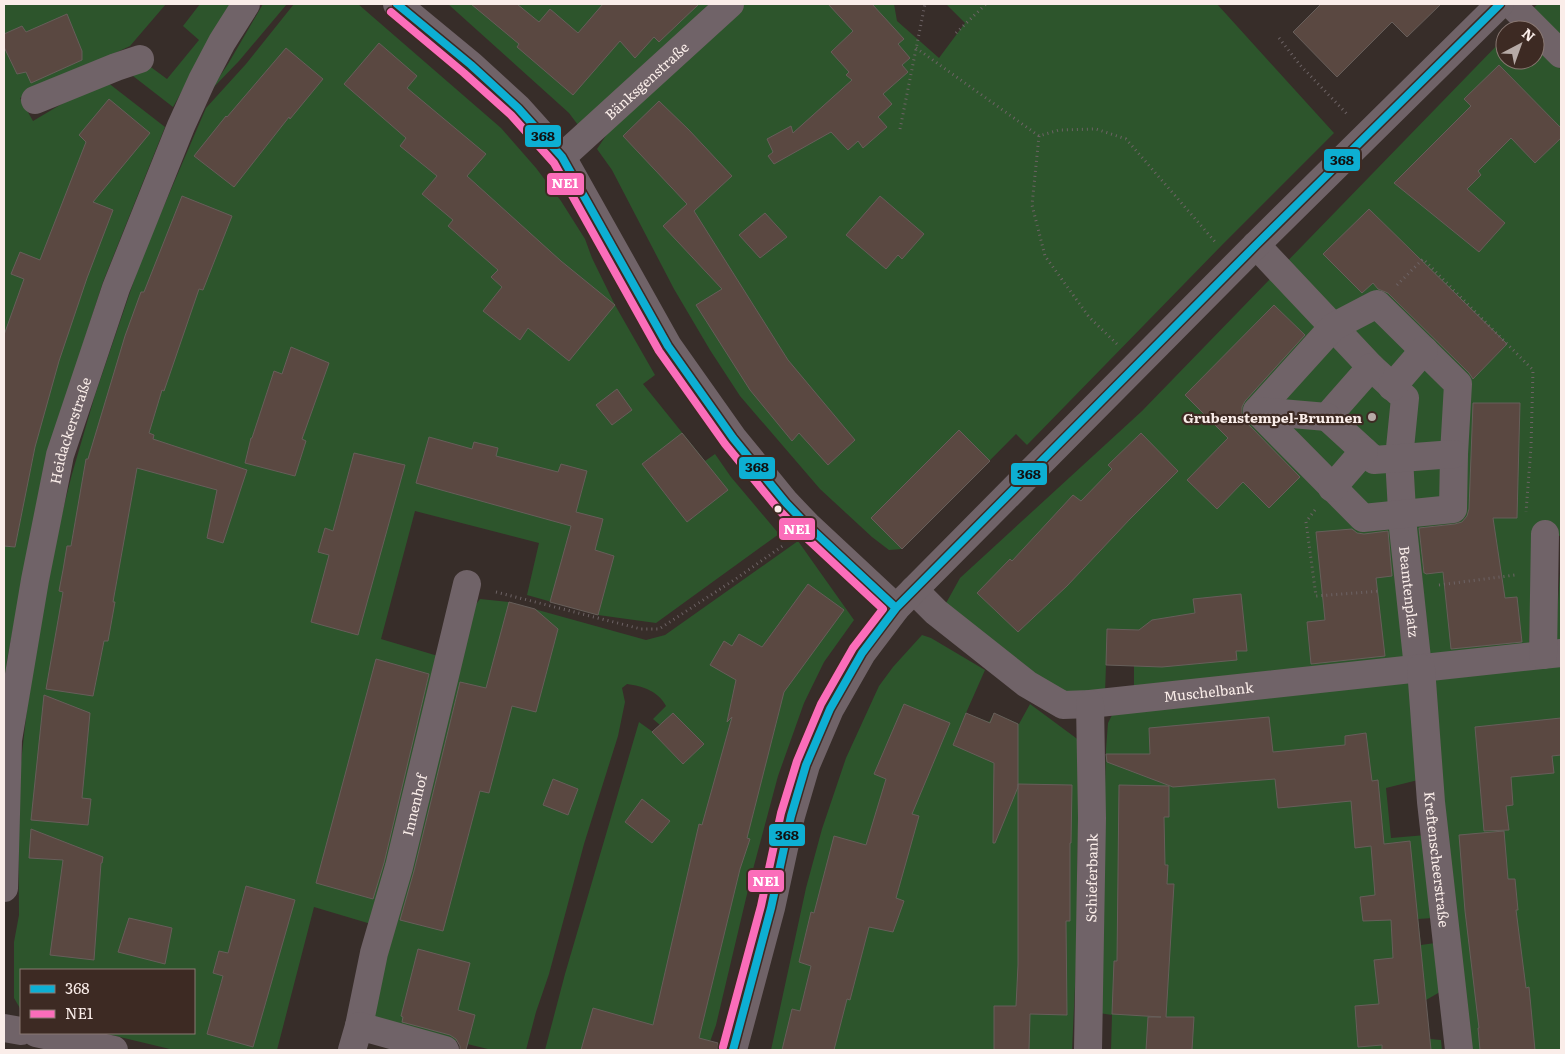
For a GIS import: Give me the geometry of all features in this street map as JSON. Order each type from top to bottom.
[{"type":"street","name":"Heidackerstraße","points":[[4,888],[8,740],[35,580],[60,455],[116,288],[181,126],[222,42],[246,4]]},
{"type":"street","name":"Muschelbank","points":[[397,4],[471,65],[518,108],[562,157],[668,346],[733,438],[786,503],[807,525],[905,599],[936,612],[1027,684],[1064,705],[1090,704],[1552,654],[1545,534]]},
{"type":"street","name":"Bänksgenstraße","points":[[562,157],[730,4]]},
{"type":"street","points":[[733,1050],[771,908],[791,816],[806,765],[830,709],[862,653],[905,599],[1367,134],[1500,4]]},
{"type":"street","points":[[1511,4],[1561,54]]},
{"type":"street","points":[[35,100],[140,59]]},
{"type":"street","name":"Beamtenplatz","points":[[1256,245],[1333,328],[1405,398],[1399,458],[1402,514],[1420,668]]},
{"type":"street","points":[[1377,304],[1458,384],[1453,509],[1363,518],[1256,411],[1333,328],[1377,304]]},
{"type":"street","points":[[1392,386],[1424,350]]},
{"type":"street","points":[[1327,417],[1371,367]]},
{"type":"street","points":[[1256,411],[1327,417],[1374,460],[1454,454]]},
{"type":"street","points":[[1332,488],[1364,451]]},
{"type":"street","name":"Innenhof","points":[[445,1050],[356,1038],[374,953],[399,866],[467,584]]},
{"type":"street","name":"Kreftenscheerstraße","points":[[1420,668],[1431,802],[1459,1050]]},
{"type":"street","name":"Schieferbank","points":[[1088,1050],[1092,818],[1090,704]]},
{"type":"street","points":[[4,1028],[20,1031]]},
{"type":"street","points":[[41,1034],[114,1050]]},
{"type":"path","points":[[900,128],[925,4]]},
{"type":"path","points":[[956,33],[986,4]]},
{"type":"path","points":[[1279,38],[1300,64],[1367,134]]},
{"type":"path","points":[[916,48],[1039,136]]},
{"type":"path","points":[[1039,136],[1060,130],[1096,129],[1126,139],[1235,266]]},
{"type":"path","points":[[1039,136],[1032,205],[1045,256],[1089,317],[1138,365]]},
{"type":"path","points":[[1377,304],[1423,259],[1533,370],[1531,448],[1526,516]]},
{"type":"path","points":[[467,584],[641,629],[659,629],[784,545],[807,525]]},
{"type":"green space","points":[[4,4],[166,4],[130,46],[20,98],[33,121],[65,102],[107,82],[165,127],[103,282],[48,452],[7,660],[4,687]]},
{"type":"green space","points":[[200,4],[231,4],[173,107],[133,76],[144,62],[167,79],[199,40],[183,26]]},
{"type":"green space","points":[[263,4],[287,4],[239,61],[210,91],[228,64]]},
{"type":"green space","points":[[294,4],[358,4],[501,128],[536,168],[561,201],[585,239],[615,305],[655,375],[643,384],[705,461],[715,454],[731,477],[779,534],[656,623],[598,615],[527,595],[539,543],[415,511],[381,639],[438,656],[371,924],[314,907],[277,1050],[174,1050],[107,1034],[195,1034],[195,969],[20,969],[20,1008],[14,998],[14,942],[19,915],[18,790],[32,663],[54,545],[95,395],[142,257],[206,108],[246,64]]},
{"type":"green space","points":[[448,4],[714,4],[578,125],[569,113]]},
{"type":"green space","points":[[744,4],[894,4],[897,21],[939,58],[965,23],[946,4],[1217,4],[1334,133],[1027,445],[1016,434],[902,549],[889,550],[872,537],[820,489],[740,396],[674,289],[612,170],[597,149],[609,131]]},
{"type":"green space","points":[[1538,4],[1561,4],[1561,42],[1545,24],[1545,20],[1542,20],[1532,9]]},
{"type":"green space","points":[[1495,47],[1495,70],[1545,70],[1545,52],[1561,70],[1561,536],[1533,534],[1529,645],[1134,687],[1134,666],[1106,665],[1105,693],[1061,693],[945,605],[960,578],[1142,411]]},
{"type":"green space","points":[[798,541],[854,620],[824,662],[804,703],[778,776],[752,873],[716,1025],[707,1050],[545,1050],[565,974],[639,722],[653,732],[660,725],[653,719],[666,706],[650,690],[627,684],[622,688],[625,702],[618,736],[584,844],[549,974],[526,1050],[492,1050],[389,1025],[377,1020],[374,1015],[427,776],[470,612],[480,599],[509,602],[646,640],[665,635]]},
{"type":"green space","points":[[1561,559],[1561,644],[1555,644]]},
{"type":"green space","points":[[922,635],[931,638],[985,670],[966,713],[989,722],[994,713],[1019,724],[1030,704],[1080,741],[1078,922],[1072,1050],[771,1050],[806,888],[822,829],[846,758],[879,686],[893,667]]},
{"type":"green space","points":[[1561,665],[1561,1050],[1467,1050],[1433,680]]},
{"type":"green space","points":[[1406,679],[1414,685],[1418,780],[1386,788],[1391,838],[1426,835],[1433,918],[1418,919],[1421,945],[1435,943],[1440,992],[1426,1000],[1405,1002],[1409,1042],[1430,1039],[1441,1040],[1442,1050],[1111,1050],[1112,1015],[1099,1013],[1106,749],[1108,723],[1113,713]]},
{"type":"building","points":[[471,4],[517,4],[539,22],[550,9],[578,33],[603,4],[699,4],[659,42],[654,37],[635,58],[620,41],[573,95],[517,47],[519,44]]},
{"type":"building","points":[[828,4],[872,4],[904,39],[898,44],[910,58],[902,65],[908,72],[883,94],[892,104],[878,117],[887,127],[863,148],[858,141],[848,150],[831,132],[774,164],[768,156],[773,152],[767,139],[791,126],[793,133],[852,80],[846,75],[849,72],[831,52],[853,31]]},
{"type":"building","points":[[1321,4],[1441,4],[1407,37],[1392,22],[1337,77],[1293,32]]},
{"type":"building","points":[[67,14],[82,51],[82,60],[31,83],[26,72],[17,74],[4,47],[4,34],[22,26],[26,32]]},
{"type":"building","points":[[379,43],[417,76],[407,88],[486,154],[467,176],[561,261],[615,305],[569,361],[528,328],[520,340],[483,311],[502,287],[491,277],[498,270],[448,226],[453,220],[422,194],[437,176],[400,146],[406,138],[344,84]]},
{"type":"building","points":[[286,48],[323,79],[290,119],[289,117],[234,187],[194,156],[226,116]]},
{"type":"building","points":[[1495,69],[1504,70],[1561,128],[1561,138],[1535,163],[1511,138],[1478,171],[1481,175],[1467,189],[1505,223],[1479,252],[1394,183],[1471,106],[1464,99]]},
{"type":"building","points":[[109,99],[150,133],[93,202],[113,210],[87,278],[59,361],[35,447],[15,547],[4,546],[4,335],[24,279],[11,274],[20,252],[40,260],[86,142],[79,135]]},
{"type":"building","points":[[659,101],[732,176],[694,211],[788,360],[855,440],[828,465],[799,433],[792,441],[750,390],[696,305],[722,289],[663,226],[687,204],[623,136]]},
{"type":"building","points":[[182,196],[232,216],[203,290],[199,289],[164,391],[162,390],[149,433],[154,435],[153,439],[247,470],[223,543],[207,538],[217,490],[137,468],[113,602],[115,602],[108,641],[104,641],[93,696],[46,689],[63,592],[59,591],[67,546],[71,546],[86,459],[88,459],[125,336],[141,292],[144,292]]},
{"type":"building","points":[[880,196],[924,234],[902,259],[898,255],[886,269],[846,235]]},
{"type":"building","points":[[1369,209],[1507,344],[1473,379],[1388,293],[1378,289],[1373,283],[1362,293],[1323,254]]},
{"type":"building","points":[[765,213],[787,237],[760,258],[739,235]]},
{"type":"building","points":[[1274,305],[1305,335],[1245,401],[1242,407],[1242,415],[1246,422],[1300,477],[1269,508],[1243,482],[1217,509],[1187,480],[1228,438],[1185,395]]},
{"type":"building","points":[[291,347],[329,363],[302,439],[306,441],[295,476],[245,463],[251,438],[274,371],[282,374]]},
{"type":"building","points":[[617,389],[632,410],[612,425],[596,405]]},
{"type":"building","points":[[1473,403],[1520,403],[1517,518],[1493,518],[1505,598],[1517,597],[1522,642],[1451,649],[1443,572],[1424,573],[1419,528],[1455,524],[1462,522],[1467,516],[1469,509]]},
{"type":"building","points":[[959,430],[990,461],[902,549],[871,518]]},
{"type":"building","points":[[682,433],[728,490],[687,522],[642,464]]},
{"type":"building","points":[[1141,433],[1178,471],[1067,586],[1018,632],[977,593],[1010,559],[1012,561],[1073,495],[1081,501],[1112,469],[1108,465]]},
{"type":"building","points":[[429,437],[472,449],[474,442],[498,448],[496,456],[558,472],[561,464],[587,471],[576,512],[603,519],[595,550],[614,556],[598,615],[550,602],[571,526],[416,483]]},
{"type":"building","points":[[354,453],[405,465],[358,635],[311,622],[329,555],[318,552],[325,528],[333,531]]},
{"type":"building","points":[[1352,529],[1357,533],[1364,534],[1388,531],[1392,576],[1376,578],[1385,656],[1311,664],[1307,622],[1325,620],[1316,532]]},
{"type":"building","points":[[808,584],[844,610],[784,692],[747,838],[750,839],[740,869],[699,1038],[718,1043],[717,1050],[581,1050],[593,1008],[653,1025],[699,824],[702,825],[732,717],[727,722],[736,680],[710,665],[724,641],[732,646],[739,634],[762,647]]},
{"type":"building","points":[[1241,594],[1247,651],[1236,651],[1237,660],[1162,667],[1106,665],[1107,629],[1139,630],[1152,620],[1195,613],[1193,599]]},
{"type":"building","points":[[509,602],[535,609],[558,629],[536,712],[512,706],[489,793],[480,791],[443,931],[400,920],[414,871],[460,682],[486,688]]},
{"type":"building","points":[[376,659],[429,674],[384,863],[373,899],[316,883]]},
{"type":"building","points":[[44,695],[90,713],[82,798],[91,799],[88,825],[31,820]]},
{"type":"building","points":[[904,704],[950,723],[912,814],[919,816],[896,898],[904,901],[893,932],[869,927],[850,1000],[847,999],[834,1050],[782,1050],[792,1009],[800,1011],[811,966],[799,962],[811,912],[814,913],[834,836],[866,845],[886,779],[874,774]]},
{"type":"building","points":[[673,713],[704,744],[683,764],[652,732]]},
{"type":"building","points":[[966,713],[990,723],[994,713],[1018,724],[1018,787],[995,843],[993,843],[994,763],[953,745]]},
{"type":"building","points":[[1269,717],[1273,752],[1345,745],[1345,736],[1366,733],[1372,781],[1378,780],[1384,844],[1410,841],[1431,1050],[1382,1050],[1382,1045],[1358,1047],[1355,1006],[1379,1004],[1374,960],[1393,958],[1391,920],[1363,921],[1360,897],[1375,895],[1371,846],[1355,848],[1351,801],[1278,808],[1275,779],[1173,787],[1107,762],[1106,754],[1150,754],[1149,728]]},
{"type":"building","points":[[1561,718],[1561,755],[1552,756],[1554,773],[1511,777],[1513,805],[1506,806],[1509,830],[1484,831],[1475,727]]},
{"type":"building","points":[[553,779],[578,789],[568,815],[543,805]]},
{"type":"building","points":[[1018,784],[1072,785],[1070,921],[1066,921],[1067,1015],[1030,1014],[1029,1050],[994,1050],[994,1006],[1016,1006],[1018,965]]},
{"type":"building","points":[[1119,785],[1169,786],[1169,817],[1164,817],[1165,865],[1168,865],[1167,884],[1174,884],[1166,1017],[1194,1017],[1192,1050],[1146,1050],[1148,1017],[1161,1017],[1112,1014],[1114,961],[1117,961]]},
{"type":"building","points":[[642,799],[670,821],[652,843],[625,822]]},
{"type":"building","points":[[31,829],[103,857],[94,960],[50,955],[63,860],[29,858]]},
{"type":"building","points":[[1504,831],[1508,879],[1515,879],[1518,910],[1516,910],[1526,988],[1529,987],[1535,1050],[1480,1050],[1459,835]]},
{"type":"building","points":[[246,886],[295,900],[253,1047],[207,1034],[223,976],[213,973],[219,951],[228,953]]},
{"type":"building","points":[[129,918],[172,928],[165,964],[118,952]]},
{"type":"building","points":[[418,949],[470,963],[458,1010],[475,1015],[466,1050],[460,1050],[456,1039],[450,1035],[402,1022],[403,1017],[401,1016]]},
{"type":"transit line","name":"368","points":[[397,4],[471,65],[518,108],[562,157],[668,346],[733,438],[786,503],[807,525],[896,608]]},
{"type":"transit line","name":"368","points":[[733,1050],[771,908],[791,816],[806,765],[830,709],[862,653],[896,608],[1256,245],[1500,4]]},
{"type":"transit line","name":"NE1","points":[[391,12],[511,115],[554,163],[659,351],[725,444],[779,510],[800,532],[883,609],[853,648],[821,704],[797,761],[781,813],[761,906],[723,1047]]},
{"type":"place","name":"Grubenstempel-Brunnen","points":[[1372,417]]}]
